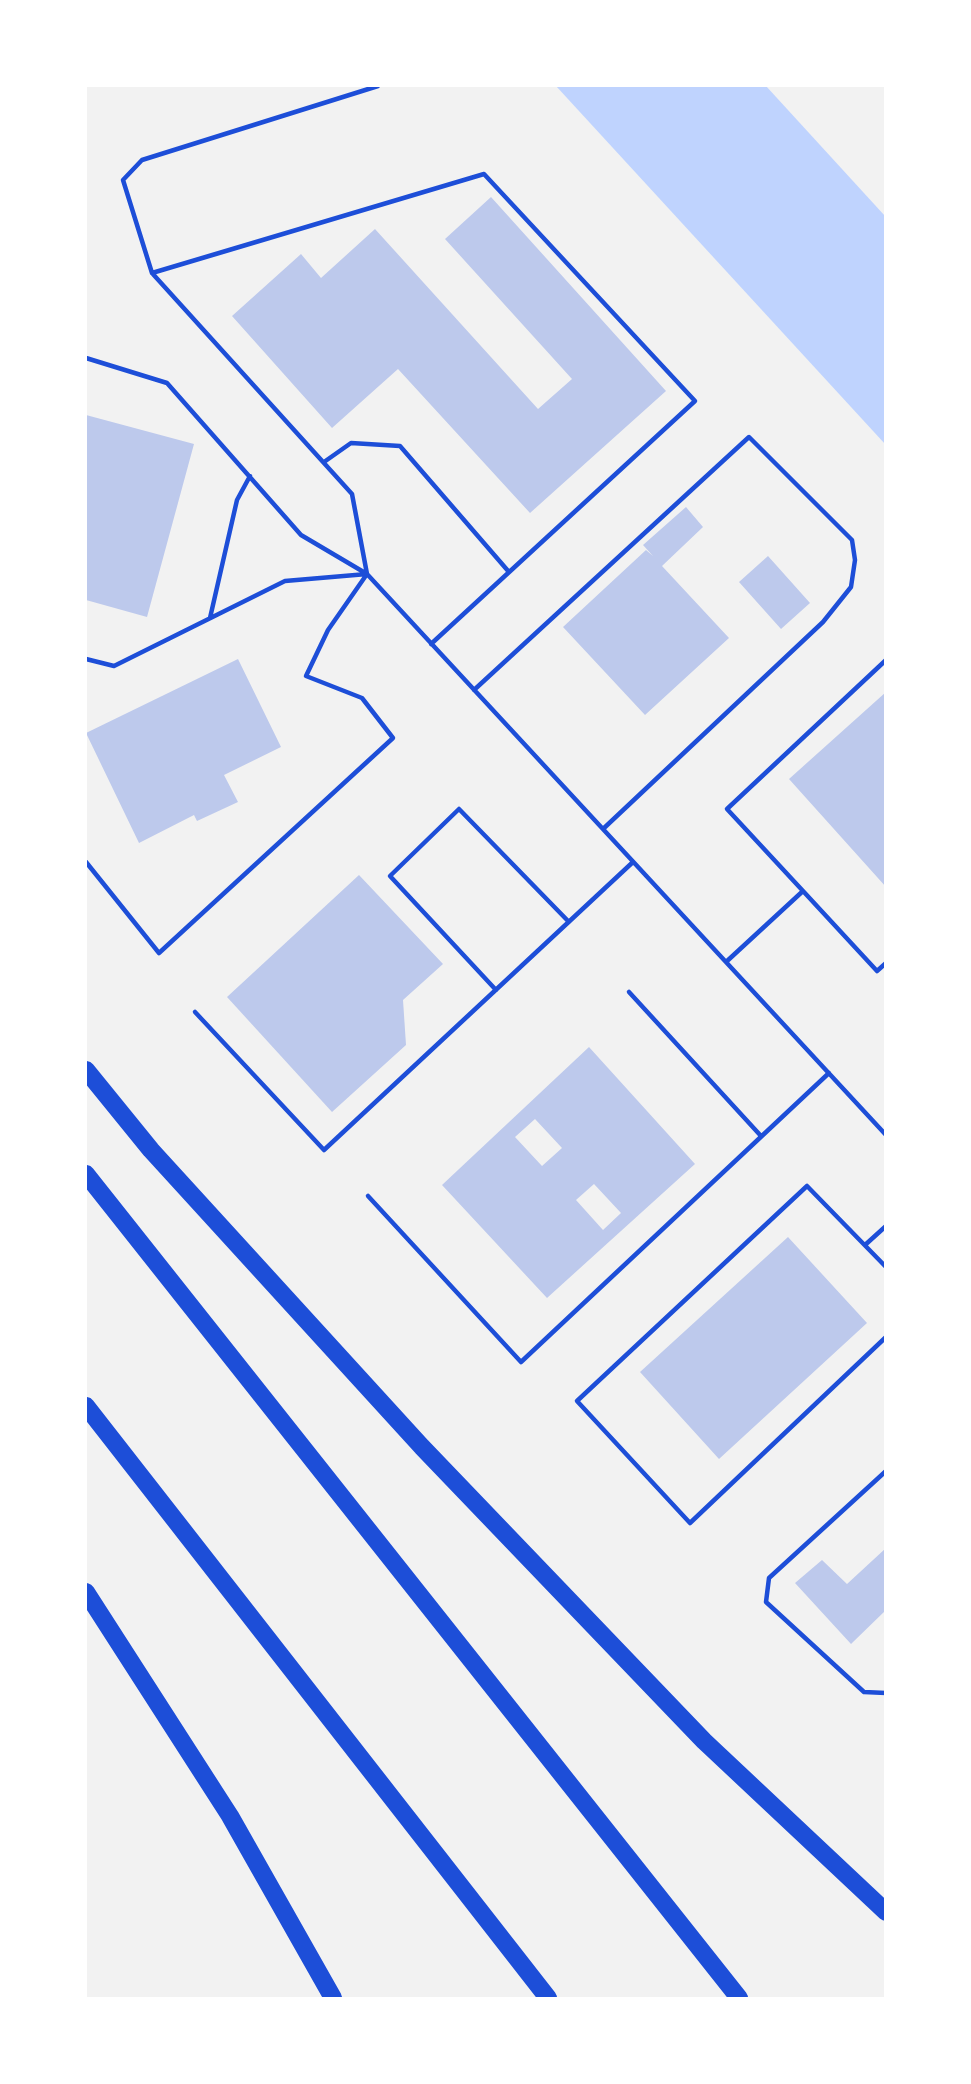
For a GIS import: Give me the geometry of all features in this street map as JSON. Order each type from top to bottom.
[{"type":"highway","points":[[86,1070],[151,1150],[430,1456],[704,1741],[885,1912]]},
{"type":"highway","points":[[86,1174],[739,1998]]},
{"type":"highway","points":[[86,1406],[548,1998]]},
{"type":"highway","points":[[86,1592],[230,1816],[333,1998]]},
{"type":"lane","points":[[86,861],[159,953],[393,738],[362,698],[306,676],[328,630],[367,574],[352,494],[152,273],[123,180],[142,160],[378,86]]},
{"type":"lane","points":[[152,273],[484,174],[695,401],[431,644]]},
{"type":"lane","points":[[86,358],[167,383],[301,535],[367,574],[885,1135]]},
{"type":"lane","points":[[474,690],[749,437],[852,540],[855,560],[851,587],[824,622],[603,829]]},
{"type":"lane","points":[[324,462],[351,443],[400,446],[509,572]]},
{"type":"lane","points":[[210,618],[237,500],[250,476]]},
{"type":"lane","points":[[86,659],[114,666],[285,581],[367,574]]},
{"type":"lane","points":[[885,660],[727,809],[877,970],[885,963]]},
{"type":"lane","points":[[496,990],[390,876],[459,809],[569,922]]},
{"type":"lane","points":[[195,1012],[324,1150],[633,862]]},
{"type":"lane","points":[[726,962],[803,891]]},
{"type":"lane","points":[[629,992],[761,1136]]},
{"type":"lane","points":[[369,1196],[521,1362],[829,1073]]},
{"type":"lane","points":[[885,1267],[807,1186],[577,1401],[690,1523],[885,1337]]},
{"type":"lane","points":[[865,1245],[885,1226]]},
{"type":"lane","points":[[885,1471],[769,1578],[766,1602],[864,1692],[885,1693]]},
{"type":"water","points":[[556,86],[766,86],[885,216],[885,444]]},
{"type":"building","points":[[491,197],[666,391],[530,513],[398,369],[332,428],[232,316],[301,254],[321,278],[375,229],[538,409],[572,379],[445,239]]},
{"type":"building","points":[[86,415],[194,444],[147,617],[86,600]]},
{"type":"building","points":[[686,507],[703,527],[662,566],[729,638],[645,715],[563,627],[646,550],[653,556],[643,545]]},
{"type":"building","points":[[768,556],[810,603],[781,629],[739,582]]},
{"type":"building","points":[[238,659],[281,747],[224,775],[238,802],[197,821],[194,815],[139,843],[86,733]]},
{"type":"building","points":[[886,692],[886,887],[789,779]]},
{"type":"building","points":[[359,875],[443,964],[403,1000],[406,1045],[332,1112],[227,997]]},
{"type":"building","points":[[589,1047],[695,1164],[547,1298],[442,1185]],"holes":[[[535,1119],[562,1148],[542,1166],[515,1137]],[[594,1184],[621,1213],[603,1230],[576,1200]]]},
{"type":"building","points":[[788,1237],[867,1323],[719,1459],[640,1372]]},
{"type":"building","points":[[886,1548],[886,1610],[851,1644],[795,1583],[822,1560],[847,1584]]}]
